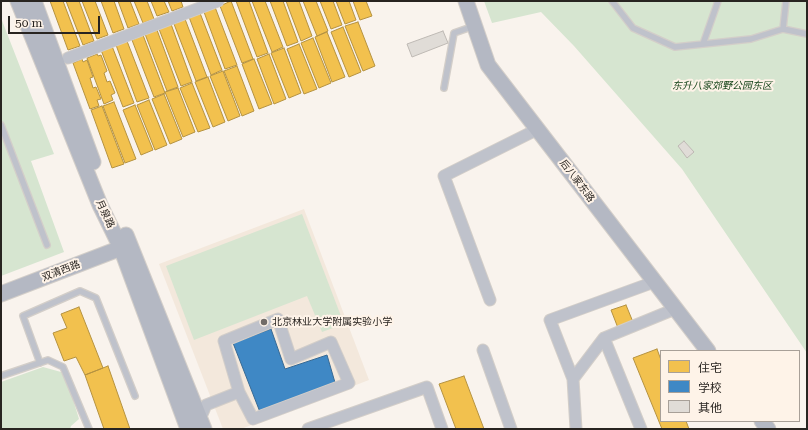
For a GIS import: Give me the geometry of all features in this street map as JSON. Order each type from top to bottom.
[{"type":"main road","name":"月泉路","points":[[18,1],[100,205],[121,248],[188,429]]},
{"type":"main road","name":"月泉路","points":[[34,1],[107,199],[130,245],[202,424]]},
{"type":"main road","name":"后八家东路","points":[[466,1],[488,65],[707,350]]},
{"type":"main road","name":"双清西路","points":[[1,294],[121,248]]},
{"type":"street","points":[[68,58],[218,1]]},
{"type":"street","points":[[490,300],[444,176],[538,129]]},
{"type":"street","points":[[576,429],[572,379],[550,320],[654,282]]},
{"type":"street","points":[[572,379],[604,338],[675,309]]},
{"type":"street","points":[[278,319],[291,359],[331,342],[349,383],[253,419],[239,392],[224,341],[278,319]]},
{"type":"street","points":[[604,338],[641,429]]},
{"type":"street","points":[[483,350],[512,429]]},
{"type":"street","points":[[308,429],[427,387],[442,429]]},
{"type":"street","points":[[202,424],[206,405],[239,392]]},
{"type":"lane","points":[[612,1],[633,28],[675,47],[751,39],[783,29],[807,34]]},
{"type":"lane","points":[[703,44],[718,1]]},
{"type":"lane","points":[[783,29],[786,1]]},
{"type":"lane","points":[[444,88],[454,33],[474,26]]},
{"type":"lane","points":[[1,125],[47,245]]},
{"type":"lane","points":[[40,363],[23,316],[80,291],[96,298],[135,396]]},
{"type":"lane","points":[[1,376],[48,360],[63,367],[89,429]]},
{"type":"shaded area","name":"北京林业大学附属实验小学","points":[[304,209],[369,380],[241,429],[223,429],[159,264]]},
{"type":"green space","name":"东升八家郊野公园东区","points":[[484,1],[807,1],[807,353],[682,169],[574,46],[541,12],[492,23]]},
{"type":"green space","points":[[1,18],[54,154],[31,161],[64,252],[1,276]]},
{"type":"green space","points":[[302,214],[344,324],[322,332],[307,296],[194,340],[166,266]]},
{"type":"green space","points":[[43,367],[61,372],[70,390],[79,419],[71,426],[70,429],[1,429],[1,382]]},
{"type":"building: 住宅","points":[[50,1],[63,1],[80,46],[68,50]]},
{"type":"building: 住宅","points":[[66,1],[79,1],[94,41],[83,45]]},
{"type":"building: 住宅","points":[[82,1],[95,1],[108,35],[97,39]]},
{"type":"building: 住宅","points":[[101,1],[114,1],[124,29],[113,33]]},
{"type":"building: 住宅","points":[[118,1],[130,1],[139,24],[128,28]]},
{"type":"building: 住宅","points":[[134,1],[147,1],[154,19],[143,23]]},
{"type":"building: 住宅","points":[[151,1],[164,1],[169,12],[157,16]]},
{"type":"building: 住宅","points":[[168,1],[181,1],[183,7],[172,11]]},
{"type":"building: 住宅","points":[[231,1],[253,59],[242,63],[220,6]]},
{"type":"building: 住宅","points":[[236,1],[249,1],[268,53],[257,57]]},
{"type":"building: 住宅","points":[[252,1],[265,1],[283,47],[272,52]]},
{"type":"building: 住宅","points":[[270,1],[283,1],[298,42],[287,46]]},
{"type":"building: 住宅","points":[[286,1],[299,1],[312,36],[301,41]]},
{"type":"building: 住宅","points":[[303,1],[316,1],[328,31],[317,36]]},
{"type":"building: 住宅","points":[[320,1],[333,1],[342,25],[331,29]]},
{"type":"building: 住宅","points":[[336,1],[349,1],[356,20],[345,24]]},
{"type":"building: 住宅","points":[[353,1],[366,1],[372,16],[360,20]]},
{"type":"building: 住宅","points":[[215,7],[237,65],[225,69],[204,12]]},
{"type":"building: 住宅","points":[[200,13],[222,70],[211,75],[189,17]]},
{"type":"building: 住宅","points":[[185,19],[207,77],[196,81],[174,24]]},
{"type":"building: 住宅","points":[[358,22],[375,66],[363,71],[345,26]]},
{"type":"building: 住宅","points":[[171,24],[192,82],[181,86],[159,29]]},
{"type":"building: 住宅","points":[[343,27],[361,72],[349,77],[331,32]]},
{"type":"building: 住宅","points":[[157,30],[178,87],[167,91],[145,34]]},
{"type":"building: 住宅","points":[[327,32],[345,77],[332,82],[315,37]]},
{"type":"building: 住宅","points":[[143,35],[165,93],[154,97],[132,40]]},
{"type":"building: 住宅","points":[[313,38],[331,83],[319,88],[301,43]]},
{"type":"building: 住宅","points":[[127,41],[149,98],[137,102],[116,45]]},
{"type":"building: 住宅","points":[[299,44],[317,89],[304,94],[287,49]]},
{"type":"building: 住宅","points":[[112,46],[134,103],[123,107],[101,50]]},
{"type":"building: 住宅","points":[[284,48],[301,93],[289,98],[271,53]]},
{"type":"building: 住宅","points":[[97,54],[98,56],[101,55],[107,71],[104,73],[107,82],[110,81],[115,93],[111,95],[113,100],[104,104],[87,58]]},
{"type":"building: 住宅","points":[[269,54],[286,99],[274,104],[257,59]]},
{"type":"building: 住宅","points":[[82,59],[83,62],[87,60],[93,77],[90,78],[93,88],[96,87],[101,99],[97,100],[99,106],[90,109],[73,63]]},
{"type":"building: 住宅","points":[[254,59],[272,104],[259,109],[242,64]]},
{"type":"building: 住宅","points":[[237,66],[254,111],[242,116],[224,71]]},
{"type":"building: 住宅","points":[[223,71],[240,116],[228,121],[210,76]]},
{"type":"building: 住宅","points":[[208,77],[225,122],[213,127],[195,82]]},
{"type":"building: 住宅","points":[[192,83],[210,128],[198,132],[180,88]]},
{"type":"building: 住宅","points":[[178,88],[195,132],[183,137],[165,92]]},
{"type":"building: 住宅","points":[[164,94],[182,139],[170,144],[152,99]]},
{"type":"building: 住宅","points":[[149,100],[167,145],[155,150],[137,105]]},
{"type":"building: 住宅","points":[[114,102],[136,159],[125,163],[103,106]]},
{"type":"building: 住宅","points":[[135,105],[153,150],[141,155],[123,110]]},
{"type":"building: 住宅","points":[[102,106],[124,164],[112,168],[91,110]]},
{"type":"building: 住宅","points":[[626,305],[633,322],[618,328],[611,310]]},
{"type":"building: 住宅","points":[[79,307],[103,368],[85,375],[76,357],[64,361],[53,333],[67,328],[61,314]]},
{"type":"building: 住宅","points":[[657,349],[660,357],[660,422],[686,422],[689,429],[662,429],[633,358]]},
{"type":"building: 住宅","points":[[108,366],[130,429],[104,429],[85,375]]},
{"type":"building: 住宅","points":[[464,376],[484,429],[456,429],[439,384]]},
{"type":"building: 学校","points":[[271,329],[285,369],[327,355],[336,386],[260,412],[233,343]]},
{"type":"building: 其他","points":[[443,31],[448,43],[412,57],[407,44]]},
{"type":"building: 其他","points":[[684,141],[694,152],[687,158],[678,146]]},
{"type":"place","name":"北京林业大学附属实验小学","points":[[264,322]]}]
